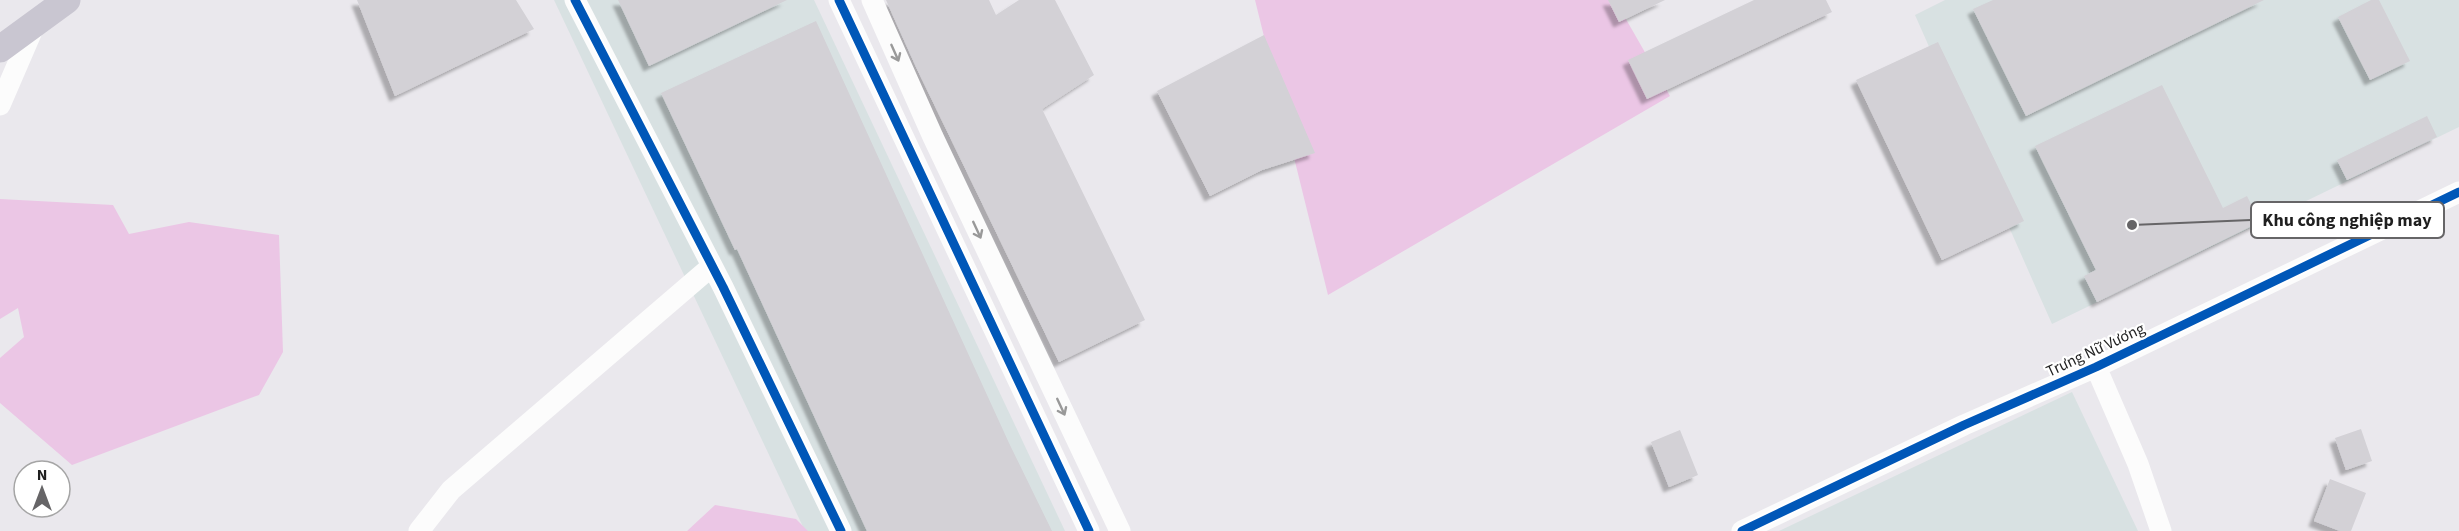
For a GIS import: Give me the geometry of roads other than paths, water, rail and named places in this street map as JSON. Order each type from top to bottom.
[{"type":"main road","points":[[0,49],[67,0]]},
{"type":"street","points":[[575,0],[712,266],[841,531]]},
{"type":"street","points":[[839,0],[1089,531]]},
{"type":"street","points":[[872,0],[933,137],[1120,531]]},
{"type":"street","points":[[0,105],[35,24]]},
{"type":"street","name":"Trưng Nữ Vương","points":[[1742,531],[1964,425],[2096,367],[2459,192]]},
{"type":"street","points":[[419,531],[451,490],[712,266]]},
{"type":"street","points":[[2096,367],[2138,464],[2161,531]]},
{"type":"place","name":"Khu công nghiệp may","points":[[2132,225]]}]
